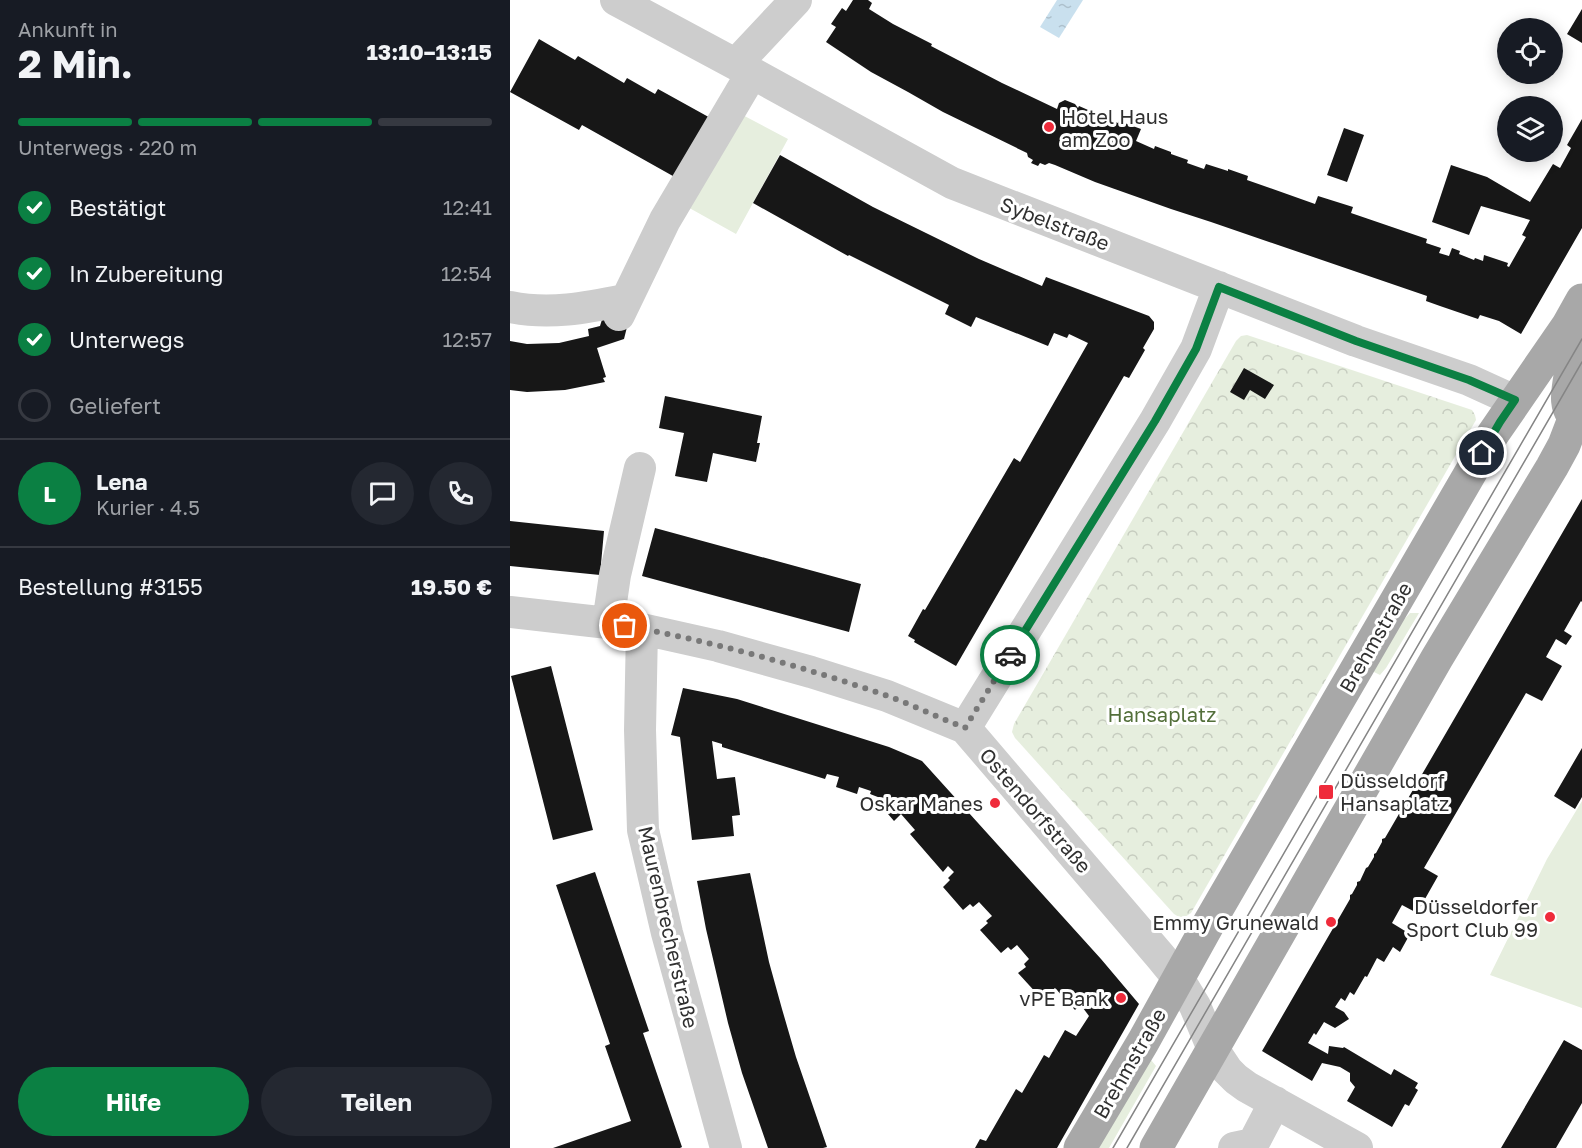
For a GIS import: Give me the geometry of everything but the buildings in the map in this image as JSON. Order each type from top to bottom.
[{"type":"main road","name":"Brehmstraße","points":[[1080,1148],[1493,434],[1575,313]]},
{"type":"main road","points":[[1156,1148],[1437,658],[1564,445],[1580,412],[1569,411],[1567,402],[1575,313]]},
{"type":"street","name":"Sybelstraße","points":[[616,0],[952,183],[1356,341],[1469,380],[1515,400]]},
{"type":"street","points":[[510,308],[552,311],[600,305],[622,307],[744,68],[796,0]]},
{"type":"street","points":[[965,728],[1155,421],[1196,349],[1219,287]]},
{"type":"street","points":[[608,623],[615,575],[640,468]]},
{"type":"street","name":"Ostendorfstraße","points":[[510,612],[608,623],[718,646],[886,696],[965,728],[1148,940],[1178,978]]},
{"type":"street","name":"Maurenbrecherstraße","points":[[642,629],[640,730],[643,830],[667,933],[726,1148]]},
{"type":"street","name":"Brehmstraße","points":[[1178,978],[1195,1006],[1213,1050],[1236,1079],[1357,1148]]},
{"type":"street","points":[[1234,1148],[1253,1144],[1275,1102]]},
{"type":"green space","points":[[735,111],[788,139],[736,234],[684,205]]},
{"type":"green space","name":"Hansaplatz","points":[[1247,335],[1472,410],[1476,420],[1191,913],[1185,917],[1179,917],[1012,732],[1014,724],[1236,341],[1241,336]]},
{"type":"green space","points":[[1410,613],[1419,613],[1386,668],[1380,675],[1370,670],[1398,626]]},
{"type":"green space","name":"Düsseldorfer Sport Club 99","points":[[1582,801],[1582,1008],[1490,975],[1547,859]]},
{"type":"green space","points":[[1147,1055],[1156,1066],[1109,1148],[1093,1148]]},
{"type":"water","points":[[1057,0],[1083,0],[1059,38],[1040,27]]},
{"type":"tram line","points":[[1113,1148],[1582,339]]},
{"type":"tram line","points":[[1127,1148],[1582,362]]},
{"type":"way so far","points":[[625,626],[718,646],[811,672],[886,696],[965,728],[1010,655]]},
{"type":"place","name":"Hotel Haus am Zoo","points":[[1049,127]]},
{"type":"place","name":"Düsseldorf Hansaplatz","points":[[1326,792]]},
{"type":"place","name":"Oskar Manes","points":[[995,803]]},
{"type":"place","name":"Düsseldorfer Sport Club 99","points":[[1550,917]]},
{"type":"place","name":"Emmy Grunewald","points":[[1331,922]]},
{"type":"place","name":"vPE Bank","points":[[1121,998]]},
{"type":"route","points":[[1010,655],[1176,385],[1196,349],[1219,287],[1356,341],[1469,380],[1515,400],[1482,453]]}]
